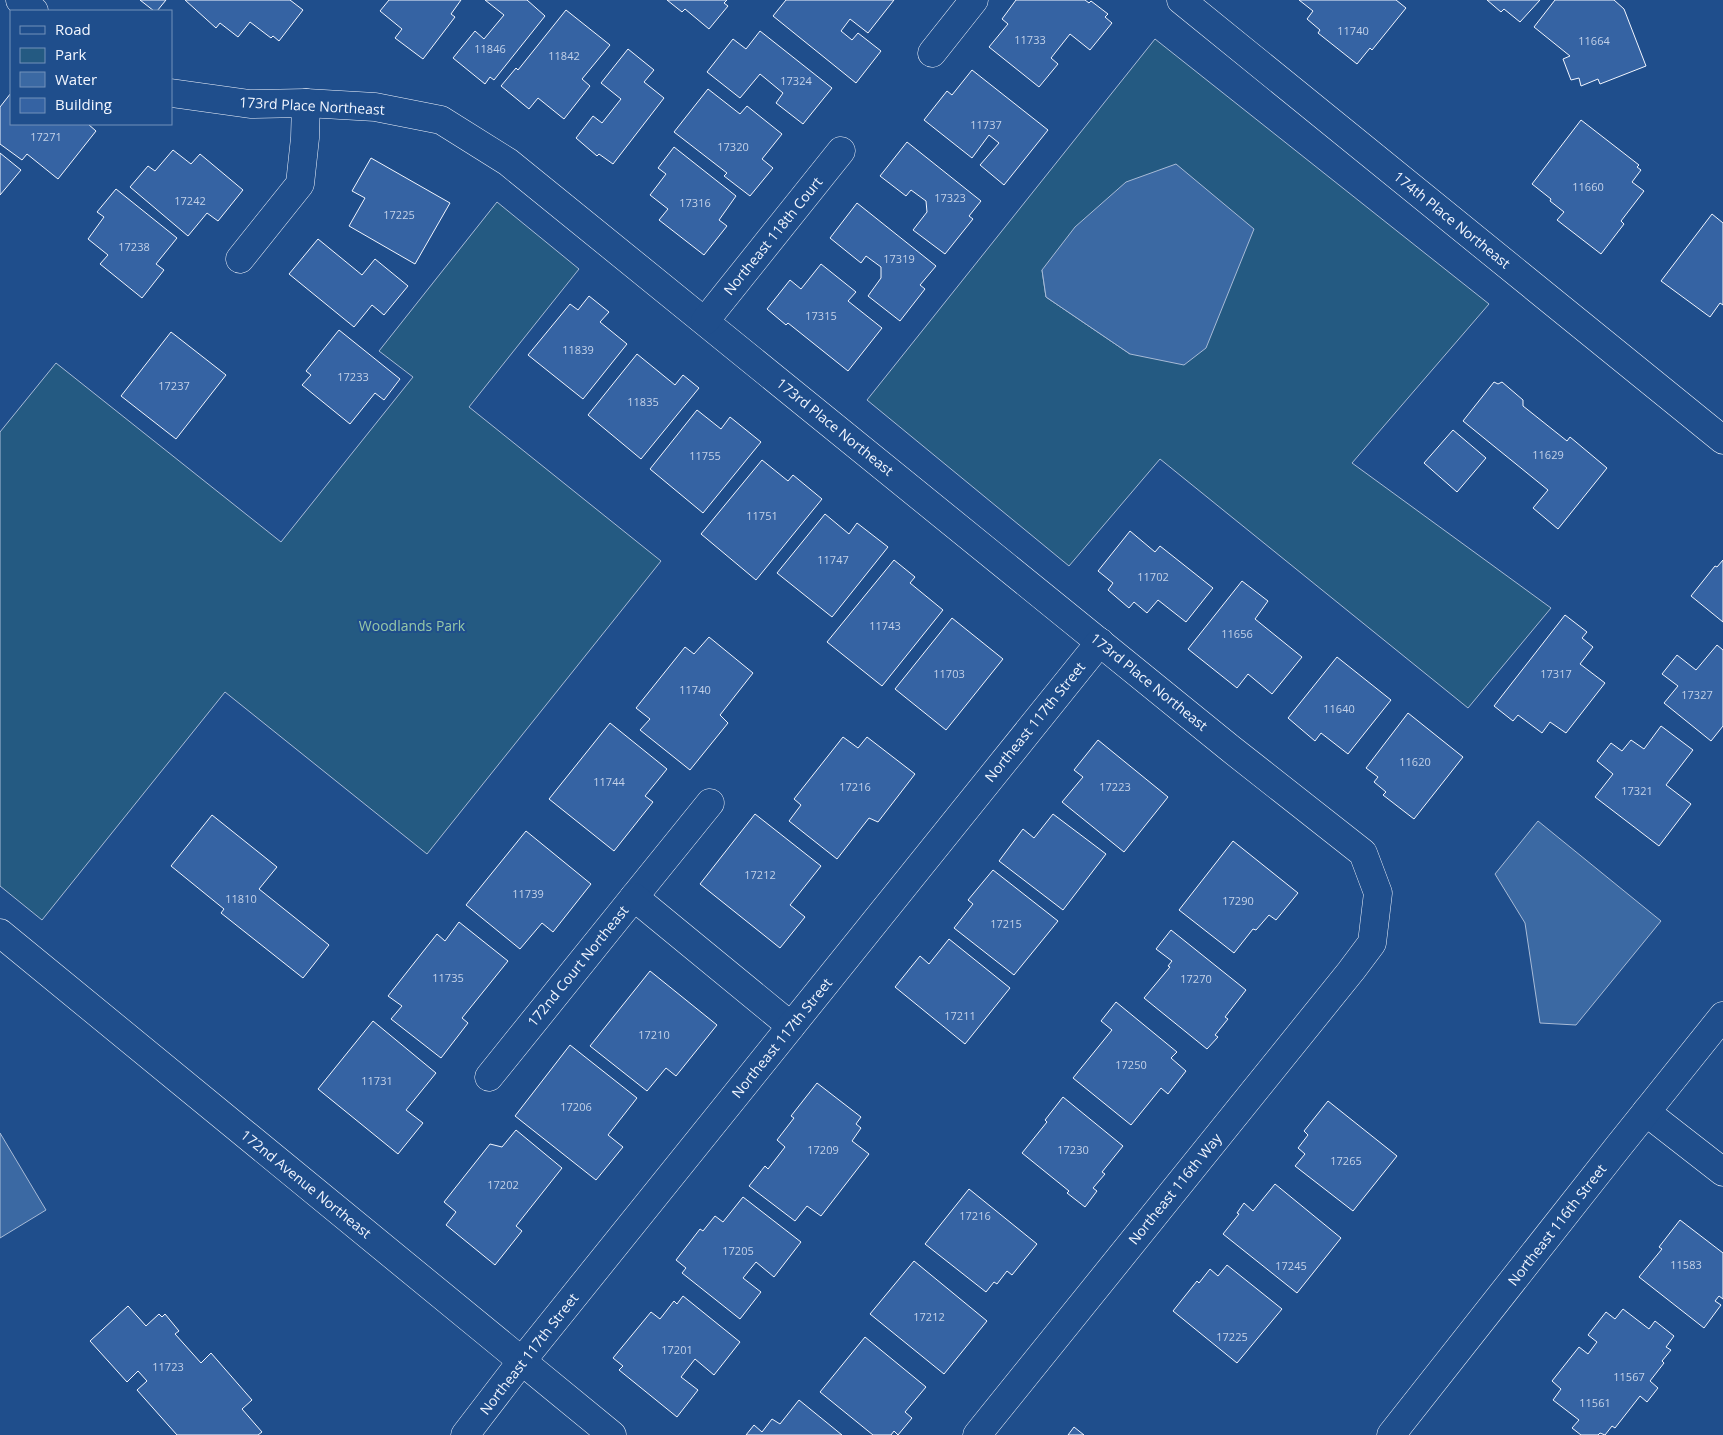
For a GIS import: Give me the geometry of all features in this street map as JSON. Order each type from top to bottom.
[{"type":"street","points":[[20,0],[33,10]]},
{"type":"street","points":[[932,53],[974,0]]},
{"type":"street","name":"174th Place Northeast","points":[[1181,0],[1723,440]]},
{"type":"street","name":"173rd Place Northeast","points":[[172,93],[250,104],[306,103],[375,107],[442,120],[508,162],[1231,749],[1364,853],[1378,893],[1372,943]]},
{"type":"street","points":[[240,259],[300,184],[305,138],[306,103]]},
{"type":"street","name":"Northeast 118th Court","points":[[705,321],[841,151]]},
{"type":"street","name":"Northeast 117th Street","points":[[465,1435],[521,1362],[1100,642]]},
{"type":"street","points":[[634,897],[710,803]]},
{"type":"street","name":"172nd Court Northeast","points":[[489,1077],[634,897],[791,1026]]},
{"type":"street","name":"172nd Avenue Northeast","points":[[0,933],[612,1435]]},
{"type":"street","name":"Northeast 116th Way","points":[[978,1435],[1372,943]]},
{"type":"street","name":"Northeast 116th Street","points":[[1391,1435],[1723,1016]]},
{"type":"street","points":[[1646,1112],[1723,1172]]},
{"type":"green space","points":[[1155,39],[1489,304],[1352,463],[1551,608],[1468,708],[1160,459],[1069,566],[867,400]],"holes":[[[1042,270],[1130,354],[1046,297]]]},
{"type":"green space","name":"Woodlands Park","points":[[497,202],[579,269],[469,407],[661,561],[427,854],[225,692],[42,920],[0,886],[0,432],[56,363],[281,542],[413,377],[379,351]]},
{"type":"water","points":[[1176,164],[1254,229],[1206,348],[1184,365],[1130,354],[1046,297],[1042,270],[1075,227],[1126,182]]},
{"type":"water","points":[[1538,821],[1661,921],[1576,1025],[1540,1023],[1525,923],[1495,874]]},
{"type":"water","points":[[0,1133],[46,1210],[0,1238]]},
{"type":"building","points":[[140,0],[166,0],[158,10],[153,10]]},
{"type":"building","points":[[185,0],[290,0],[303,10],[279,41],[273,36],[271,38],[250,22],[238,37],[220,23],[216,28]]},
{"type":"building","points":[[389,0],[461,0],[451,14],[455,17],[423,59],[395,38],[402,29],[380,11]]},
{"type":"building","points":[[485,0],[527,0],[545,16],[494,80],[490,77],[485,84],[453,58],[475,31],[484,39],[504,15]]},
{"type":"building","points":[[667,0],[727,0],[724,3],[728,6],[709,29],[685,9],[682,12]]},
{"type":"building","points":[[786,0],[894,0],[868,33],[850,19],[841,31],[852,40],[858,33],[881,51],[856,83],[773,16]]},
{"type":"building","points":[[1016,0],[1085,0],[1089,3],[1091,1],[1108,14],[1105,17],[1112,23],[1090,50],[1070,34],[1051,58],[1058,64],[1039,87],[989,47],[1008,24],[1002,19]]},
{"type":"building","points":[[1299,0],[1396,0],[1406,8],[1372,50],[1370,48],[1357,64],[1318,33],[1320,30],[1307,19],[1313,11]]},
{"type":"building","points":[[1487,0],[1540,0],[1520,22],[1504,9],[1501,12]]},
{"type":"building","points":[[1555,0],[1614,0],[1624,9],[1646,66],[1600,84],[1598,79],[1581,86],[1579,78],[1571,80],[1563,59],[1570,56],[1534,27]]},
{"type":"building","points":[[566,10],[610,45],[582,79],[590,86],[564,119],[538,98],[529,109],[501,86],[516,68],[518,70]]},
{"type":"building","points":[[760,31],[832,88],[803,124],[776,103],[783,93],[760,74],[740,98],[707,72],[733,39],[746,49]]},
{"type":"building","points":[[628,49],[654,70],[644,82],[664,98],[613,164],[599,154],[597,156],[576,138],[593,116],[602,123],[621,99],[601,83]]},
{"type":"building","points":[[972,70],[1048,130],[1004,185],[980,165],[999,143],[989,135],[972,158],[924,120],[947,91],[952,95]]},
{"type":"building","points":[[708,89],[740,114],[747,106],[782,134],[762,159],[773,168],[750,196],[724,176],[727,173],[674,132]]},
{"type":"building","points":[[10,94],[10,125],[89,125],[96,131],[58,179],[27,154],[22,160],[0,144],[0,107]]},
{"type":"building","points":[[1581,120],[1639,165],[1637,167],[1641,170],[1632,182],[1644,191],[1621,221],[1624,224],[1601,254],[1557,220],[1564,212],[1532,184]]},
{"type":"building","points":[[907,142],[981,201],[969,216],[973,219],[945,254],[913,230],[927,212],[926,201],[911,190],[906,196],[880,176]]},
{"type":"building","points":[[674,147],[736,196],[719,220],[727,226],[704,255],[659,220],[668,209],[650,195],[666,174],[658,168]]},
{"type":"building","points":[[173,150],[191,164],[200,154],[243,190],[218,221],[207,213],[188,236],[130,187],[148,166],[155,171]]},
{"type":"building","points":[[0,153],[21,170],[0,195]]},
{"type":"building","points":[[371,158],[450,203],[415,264],[349,226],[365,198],[352,191]]},
{"type":"building","points":[[116,189],[177,238],[156,264],[164,270],[142,298],[100,264],[108,255],[88,239],[104,217],[97,212]]},
{"type":"building","points":[[857,203],[936,266],[920,285],[925,289],[900,321],[868,296],[881,278],[881,267],[866,256],[861,263],[830,238]]},
{"type":"building","points":[[1712,214],[1723,223],[1723,305],[1720,303],[1710,317],[1661,281]]},
{"type":"building","points":[[318,239],[362,275],[375,259],[408,286],[384,315],[372,305],[354,327],[289,274]]},
{"type":"building","points":[[821,264],[856,292],[848,301],[882,328],[848,371],[788,323],[786,325],[767,309],[790,280],[801,289]]},
{"type":"building","points":[[589,296],[609,312],[600,322],[627,344],[583,399],[528,355],[570,304],[578,310]]},
{"type":"building","points":[[339,330],[400,379],[384,400],[375,393],[350,424],[302,385],[311,375],[306,371]]},
{"type":"building","points":[[171,332],[226,375],[176,439],[121,396]]},
{"type":"building","points":[[637,354],[675,385],[683,375],[699,388],[641,459],[588,415]]},
{"type":"building","points":[[1494,382],[1498,384],[1502,382],[1523,400],[1523,406],[1567,441],[1570,437],[1607,468],[1558,529],[1533,508],[1548,490],[1463,421]]},
{"type":"building","points":[[697,410],[721,429],[730,417],[761,442],[703,513],[650,469]]},
{"type":"building","points":[[1453,430],[1486,458],[1457,492],[1424,463]]},
{"type":"building","points":[[762,460],[788,481],[793,475],[822,499],[756,580],[701,534]]},
{"type":"building","points":[[825,514],[849,534],[857,523],[888,547],[832,617],[777,573]]},
{"type":"building","points":[[1130,531],[1155,552],[1160,546],[1213,588],[1186,622],[1158,600],[1147,613],[1134,602],[1129,608],[1108,590],[1113,583],[1098,571]]},
{"type":"building","points":[[894,560],[915,577],[910,583],[943,610],[882,686],[827,642]]},
{"type":"building","points":[[1723,560],[1723,622],[1691,596],[1715,566],[1717,567]]},
{"type":"building","points":[[1242,581],[1268,601],[1255,619],[1302,657],[1272,694],[1248,674],[1237,688],[1188,649]]},
{"type":"building","points":[[1565,615],[1587,632],[1582,638],[1593,647],[1580,664],[1605,683],[1566,733],[1550,722],[1542,733],[1518,715],[1513,721],[1494,706]]},
{"type":"building","points":[[952,618],[1003,659],[946,730],[895,689]]},
{"type":"building","points":[[709,637],[753,673],[720,715],[728,723],[690,770],[640,730],[650,719],[636,708],[685,647],[694,654]]},
{"type":"building","points":[[1717,645],[1723,650],[1723,726],[1711,741],[1664,703],[1678,686],[1662,674],[1677,655],[1696,670]]},
{"type":"building","points":[[1337,657],[1391,700],[1348,754],[1321,733],[1315,741],[1288,718]]},
{"type":"building","points":[[1408,713],[1463,757],[1414,819],[1383,795],[1386,792],[1374,782],[1378,777],[1366,768]]},
{"type":"building","points":[[610,723],[667,769],[645,796],[653,802],[614,851],[549,799]]},
{"type":"building","points":[[1661,726],[1693,750],[1666,785],[1691,804],[1659,846],[1595,797],[1613,774],[1597,761],[1611,743],[1622,751],[1631,740],[1644,749]]},
{"type":"building","points":[[843,737],[858,748],[867,737],[915,774],[878,822],[869,818],[837,859],[789,821],[801,805],[794,799]]},
{"type":"building","points":[[1098,740],[1168,797],[1124,852],[1062,802],[1083,777],[1074,770]]},
{"type":"building","points":[[755,814],[821,866],[790,905],[805,917],[780,948],[700,884]]},
{"type":"building","points":[[1053,814],[1106,854],[1063,910],[999,861],[1023,829],[1034,838]]},
{"type":"building","points":[[212,815],[277,867],[259,889],[329,945],[303,978],[221,913],[224,909],[171,866]]},
{"type":"building","points":[[526,831],[591,884],[553,932],[542,923],[520,949],[466,905]]},
{"type":"building","points":[[1233,841],[1298,893],[1276,920],[1269,915],[1256,930],[1253,929],[1234,953],[1179,910]]},
{"type":"building","points":[[993,870],[1058,921],[1014,975],[954,928],[973,904],[968,900]]},
{"type":"building","points":[[459,922],[508,961],[462,1018],[468,1023],[441,1058],[391,1019],[402,1006],[388,996],[437,934],[445,941]]},
{"type":"building","points":[[1171,930],[1246,990],[1225,1017],[1228,1019],[1215,1035],[1218,1037],[1207,1049],[1144,998],[1170,967],[1168,966],[1172,961],[1156,949]]},
{"type":"building","points":[[949,939],[1010,988],[965,1044],[895,987],[920,956],[929,964]]},
{"type":"building","points":[[650,971],[717,1025],[676,1076],[666,1068],[647,1091],[590,1046]]},
{"type":"building","points":[[1116,1002],[1177,1052],[1171,1058],[1186,1071],[1168,1094],[1161,1088],[1131,1125],[1073,1078],[1112,1030],[1101,1021]]},
{"type":"building","points":[[373,1021],[436,1073],[406,1110],[423,1123],[398,1154],[318,1089]]},
{"type":"building","points":[[570,1045],[637,1098],[608,1135],[623,1147],[596,1180],[515,1116]]},
{"type":"building","points":[[817,1083],[861,1117],[856,1124],[861,1128],[852,1141],[869,1154],[821,1216],[807,1206],[795,1221],[749,1186],[765,1166],[768,1169],[785,1147],[777,1140],[794,1118],[791,1116]]},
{"type":"building","points":[[1063,1097],[1123,1146],[1102,1172],[1105,1174],[1093,1188],[1097,1191],[1085,1207],[1067,1193],[1069,1191],[1022,1153],[1047,1122],[1045,1120]]},
{"type":"building","points":[[1328,1101],[1397,1156],[1353,1211],[1295,1166],[1305,1154],[1298,1148],[1308,1135],[1304,1131]]},
{"type":"building","points":[[516,1130],[562,1168],[516,1226],[522,1231],[495,1265],[446,1225],[456,1212],[444,1202],[490,1144],[502,1147]]},
{"type":"building","points":[[1275,1184],[1341,1238],[1297,1293],[1223,1234],[1239,1214],[1237,1213],[1244,1203],[1253,1211]]},
{"type":"building","points":[[969,1189],[1037,1244],[1012,1275],[1007,1271],[997,1284],[994,1282],[986,1292],[925,1244]]},
{"type":"building","points":[[743,1197],[801,1242],[774,1277],[756,1262],[743,1278],[761,1292],[740,1319],[682,1273],[686,1268],[676,1260],[700,1229],[703,1231],[715,1216],[723,1222]]},
{"type":"building","points":[[1680,1220],[1723,1253],[1723,1299],[1719,1296],[1715,1301],[1721,1305],[1704,1328],[1639,1277],[1662,1249],[1659,1247]]},
{"type":"building","points":[[914,1261],[987,1321],[944,1374],[870,1314]]},
{"type":"building","points":[[1227,1265],[1282,1309],[1237,1363],[1173,1311],[1197,1281],[1199,1283],[1210,1269],[1218,1276]]},
{"type":"building","points":[[683,1296],[740,1342],[714,1375],[695,1359],[681,1377],[698,1390],[677,1417],[619,1370],[623,1366],[613,1358],[651,1312],[660,1319],[674,1301],[677,1304]]},
{"type":"building","points":[[128,1306],[146,1326],[159,1314],[162,1317],[165,1314],[179,1331],[175,1334],[201,1363],[211,1353],[252,1400],[242,1409],[262,1432],[258,1435],[177,1435],[137,1390],[147,1381],[138,1371],[127,1382],[90,1341]]},
{"type":"building","points":[[1623,1309],[1649,1329],[1655,1321],[1674,1336],[1666,1347],[1671,1350],[1650,1381],[1658,1388],[1647,1402],[1640,1396],[1615,1428],[1612,1426],[1605,1435],[1600,1433],[1598,1435],[1581,1435],[1572,1428],[1579,1420],[1553,1400],[1561,1389],[1552,1381],[1579,1347],[1588,1354],[1597,1342],[1588,1335],[1606,1312],[1615,1319]]},
{"type":"building","points":[[865,1337],[926,1387],[905,1412],[912,1418],[898,1435],[894,1431],[891,1435],[873,1435],[820,1392]]},
{"type":"building","points":[[799,1400],[842,1435],[746,1435],[754,1425],[762,1432],[772,1419],[780,1424]]},
{"type":"building","points":[[1074,1427],[1084,1435],[1068,1435]]}]
